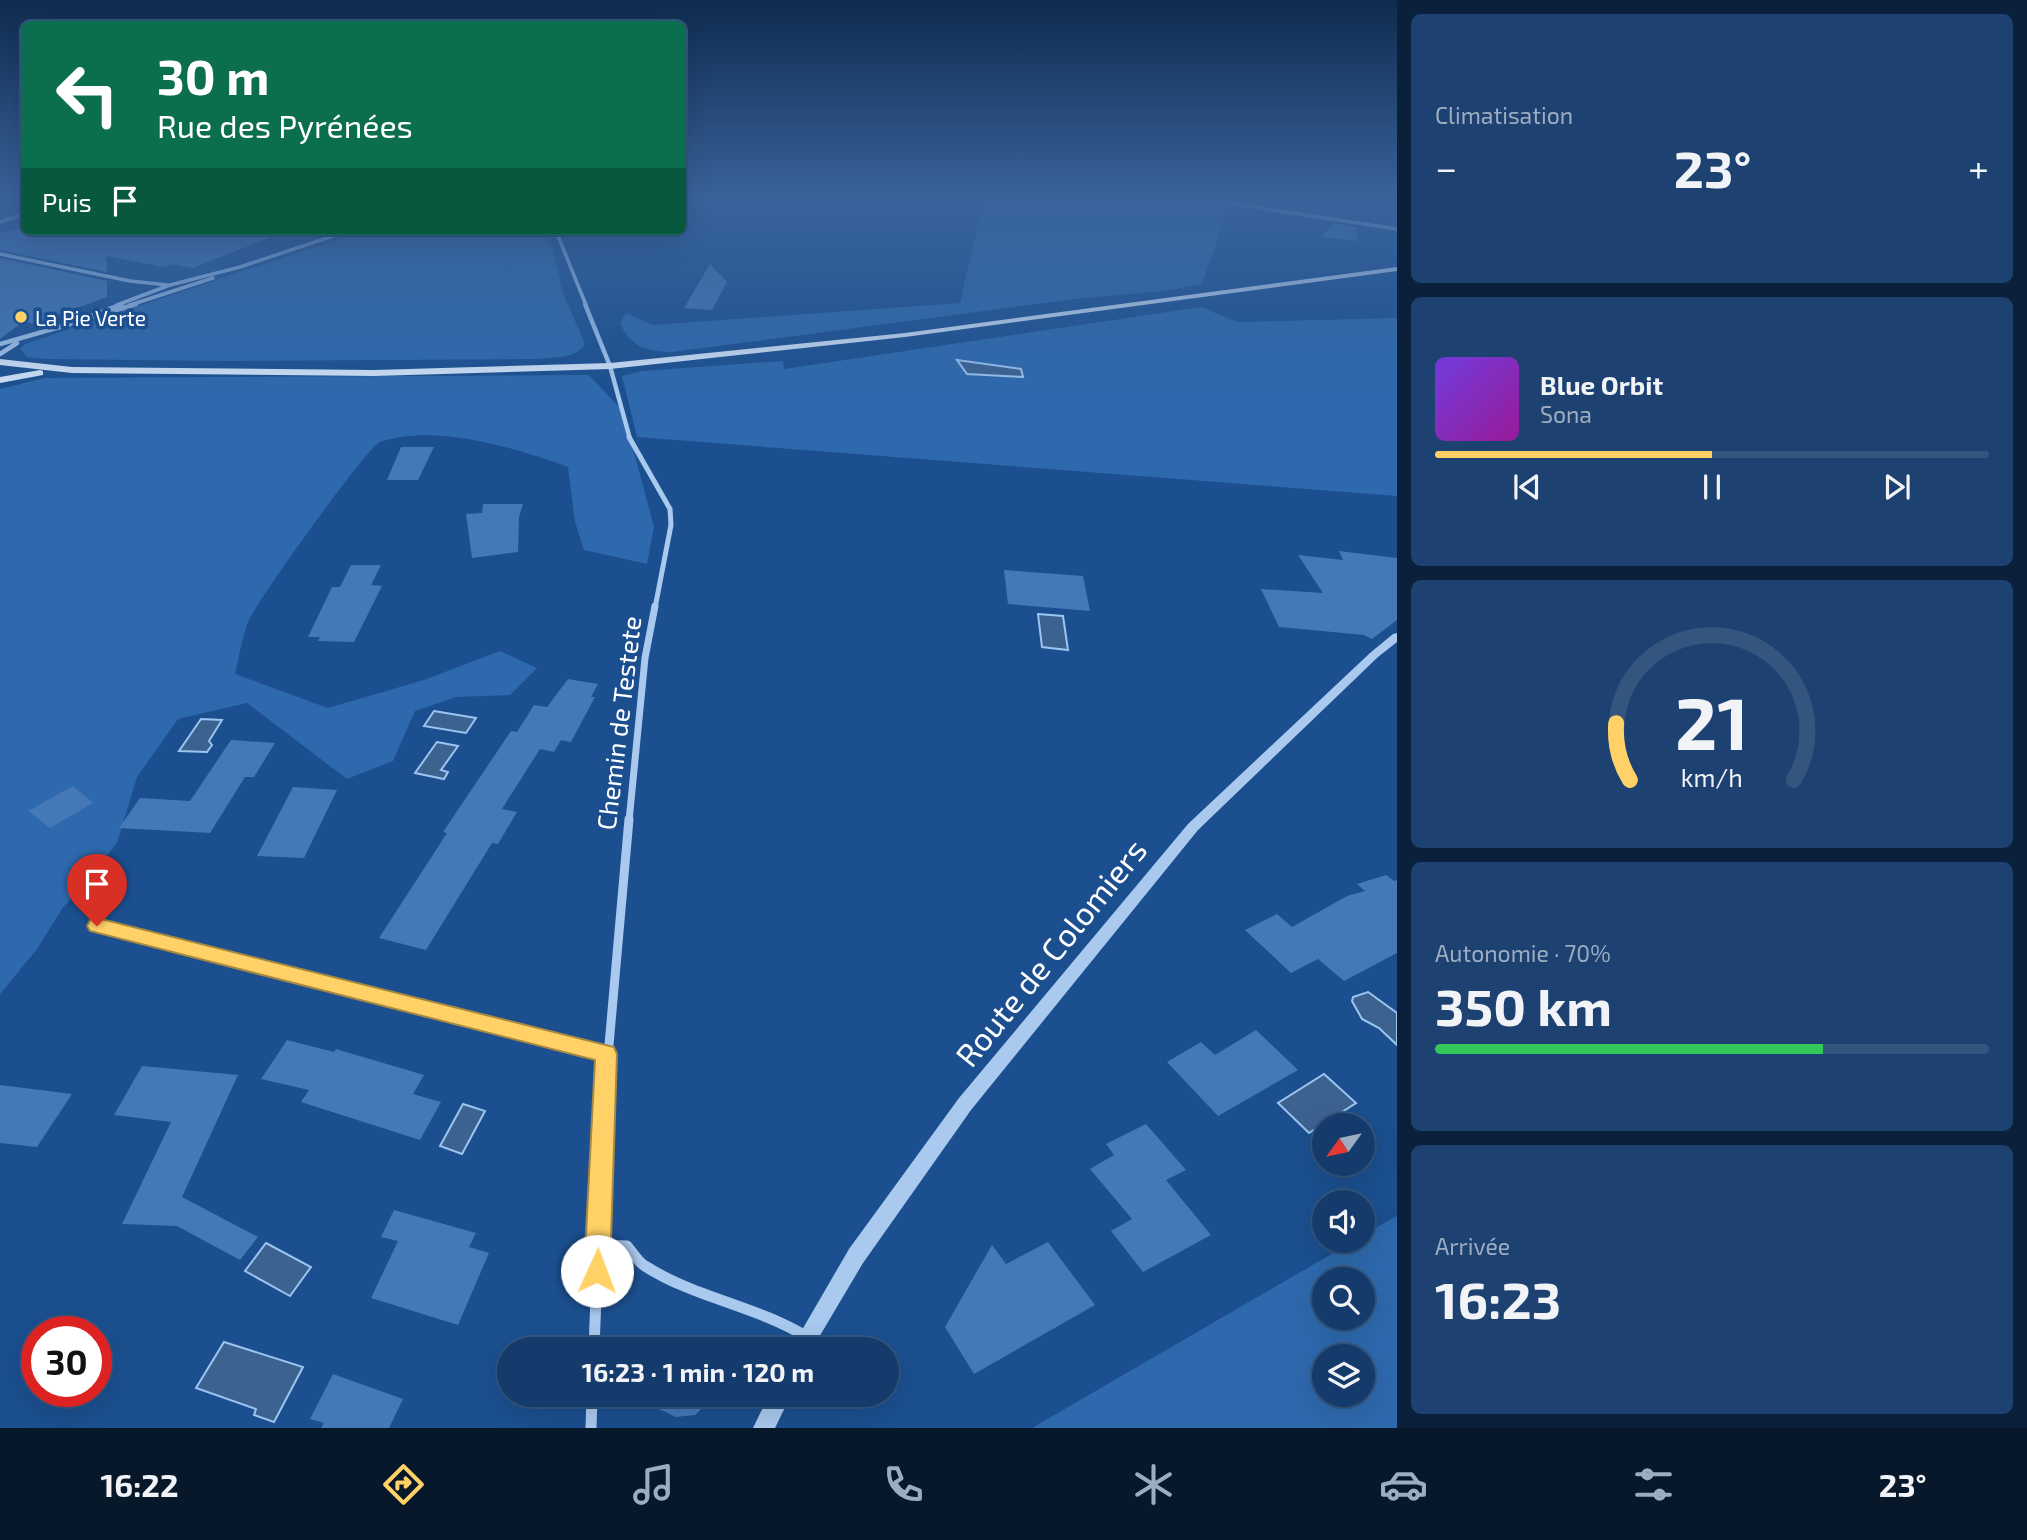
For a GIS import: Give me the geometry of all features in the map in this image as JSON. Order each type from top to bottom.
[{"type":"main road","points":[[0,363],[72,370],[374,373],[547,370],[610,366],[905,335],[1397,269]]},
{"type":"main road","points":[[0,380],[72,370]]},
{"type":"street","points":[[51,265],[181,289]]},
{"type":"street","points":[[0,344],[34,336],[250,265]]},
{"type":"street","name":"Chemin de Testete","points":[[569,265],[610,366],[627,434],[670,509],[671,525],[645,658],[606,1054],[594,1337]]},
{"type":"street","points":[[66,325],[170,285],[240,268]]},
{"type":"street","points":[[130,281],[137,289],[133,298]]},
{"type":"street","points":[[0,354],[34,336]]},
{"type":"street","name":"Route de Colomiers","points":[[808,1337],[856,1256],[965,1104],[1193,827],[1364,664],[1397,636]]},
{"type":"street","points":[[97,926],[606,1054]]},
{"type":"street","points":[[598,1245],[627,1246],[643,1265],[659,1274],[788,1325],[799,1337]]},
{"type":"street","points":[[591,1428],[592,1407]]},
{"type":"street","points":[[764,1428],[774,1407]]},
{"type":"shaded area","points":[[262,265],[556,265],[563,293],[585,344],[575,353],[555,358],[230,361],[47,359],[27,357],[20,349],[25,344]]},
{"type":"shaded area","points":[[969,265],[1209,265],[1202,284],[1164,291],[1075,299],[672,352],[641,347],[629,338],[620,323],[626,313],[652,325],[960,303]]},
{"type":"shaded area","points":[[1201,307],[1237,322],[1397,318],[1397,496],[637,437],[622,376],[642,371],[783,361],[784,369]]},
{"type":"shaded area","points":[[957,360],[1021,369],[1023,377],[967,374]]},
{"type":"shaded area","points":[[589,375],[623,411],[654,527],[647,564],[584,550],[575,522],[568,467],[524,452],[475,440],[425,435],[380,442],[355,469],[255,609],[246,628],[235,674],[328,708],[424,680],[500,651],[537,668],[510,695],[456,697],[415,711],[393,761],[347,779],[247,703],[178,719],[137,777],[117,843],[62,909],[37,949],[0,994],[0,389],[45,378]]},
{"type":"shaded area","points":[[1038,614],[1063,616],[1068,650],[1042,647]]},
{"type":"shaded area","points":[[434,711],[476,718],[466,733],[424,726]]},
{"type":"shaded area","points":[[201,719],[222,720],[209,741],[212,745],[207,752],[179,751]]},
{"type":"shaded area","points":[[437,742],[458,746],[441,770],[448,772],[444,779],[415,773]]},
{"type":"shaded area","points":[[1368,992],[1397,1013],[1397,1045],[1379,1028],[1362,1019],[1352,1001],[1353,997]]},
{"type":"shaded area","points":[[1324,1074],[1356,1103],[1340,1113],[1312,1113],[1312,1131],[1309,1133],[1278,1103]]},
{"type":"shaded area","points":[[463,1104],[485,1111],[462,1154],[440,1146]]},
{"type":"shaded area","points":[[1397,1216],[1397,1428],[1032,1428],[1333,1253],[1375,1253],[1375,1228]]},
{"type":"shaded area","points":[[266,1243],[311,1267],[290,1296],[245,1271]]},
{"type":"shaded area","points":[[224,1342],[303,1367],[274,1422],[254,1415],[256,1409],[196,1388]]},
{"type":"building","points":[[0,265],[31,265],[107,281],[107,297],[34,324],[24,321],[0,339]]},
{"type":"building","points":[[71,265],[107,265],[107,272]]},
{"type":"building","points":[[175,265],[201,265],[193,268]]},
{"type":"building","points":[[711,265],[727,282],[712,310],[684,308]]},
{"type":"building","points":[[401,447],[434,447],[418,480],[387,480]]},
{"type":"building","points":[[483,504],[523,504],[519,517],[518,552],[472,558],[466,514],[482,513]]},
{"type":"building","points":[[1339,551],[1397,558],[1397,620],[1372,639],[1364,635],[1279,627],[1261,589],[1323,593],[1298,555],[1343,560]]},
{"type":"building","points":[[351,565],[381,565],[371,585],[382,586],[354,642],[318,641],[320,637],[308,637],[332,587],[340,587]]},
{"type":"building","points":[[1004,570],[1083,576],[1090,611],[1008,604]]},
{"type":"building","points":[[568,679],[598,684],[591,697],[595,697],[571,742],[561,740],[554,752],[540,749],[502,809],[517,812],[498,844],[492,843],[426,950],[379,938],[447,833],[443,832],[511,731],[517,732],[534,705],[547,707]]},
{"type":"building","points":[[231,740],[275,743],[254,777],[245,777],[210,833],[119,828],[140,798],[190,801]]},
{"type":"building","points":[[73,786],[93,803],[50,828],[28,811]]},
{"type":"building","points":[[293,787],[337,790],[304,858],[257,856]]},
{"type":"building","points":[[1386,875],[1394,881],[1397,880],[1397,953],[1344,981],[1318,959],[1291,973],[1245,930],[1277,914],[1292,927],[1347,896],[1365,891],[1357,884]]},
{"type":"building","points":[[1256,1030],[1298,1070],[1218,1116],[1167,1062],[1201,1042],[1215,1055]]},
{"type":"building","points":[[287,1040],[334,1052],[336,1049],[424,1075],[413,1094],[441,1102],[420,1140],[301,1102],[309,1090],[261,1079]]},
{"type":"building","points":[[142,1066],[238,1075],[182,1197],[258,1237],[240,1260],[177,1226],[122,1224],[171,1122],[114,1115]]},
{"type":"building","points":[[0,1085],[72,1094],[37,1147],[0,1143]]},
{"type":"building","points":[[1146,1124],[1186,1170],[1166,1180],[1211,1235],[1143,1272],[1111,1231],[1132,1219],[1090,1169],[1114,1155],[1106,1144]]},
{"type":"building","points":[[394,1210],[476,1233],[469,1247],[489,1253],[458,1325],[371,1298],[398,1241],[381,1237]]},
{"type":"building","points":[[1048,1242],[1095,1305],[974,1374],[945,1327],[992,1245],[1006,1264]]},
{"type":"building","points":[[333,1374],[403,1399],[389,1428],[321,1428],[324,1423],[310,1419]]},
{"type":"building","points":[[658,1407],[703,1407],[695,1415],[676,1417]]},
{"type":"place","name":"La Pie Verte","points":[[21,317]]},
{"type":"route","points":[[97,926],[606,1054],[597,1271]]}]
